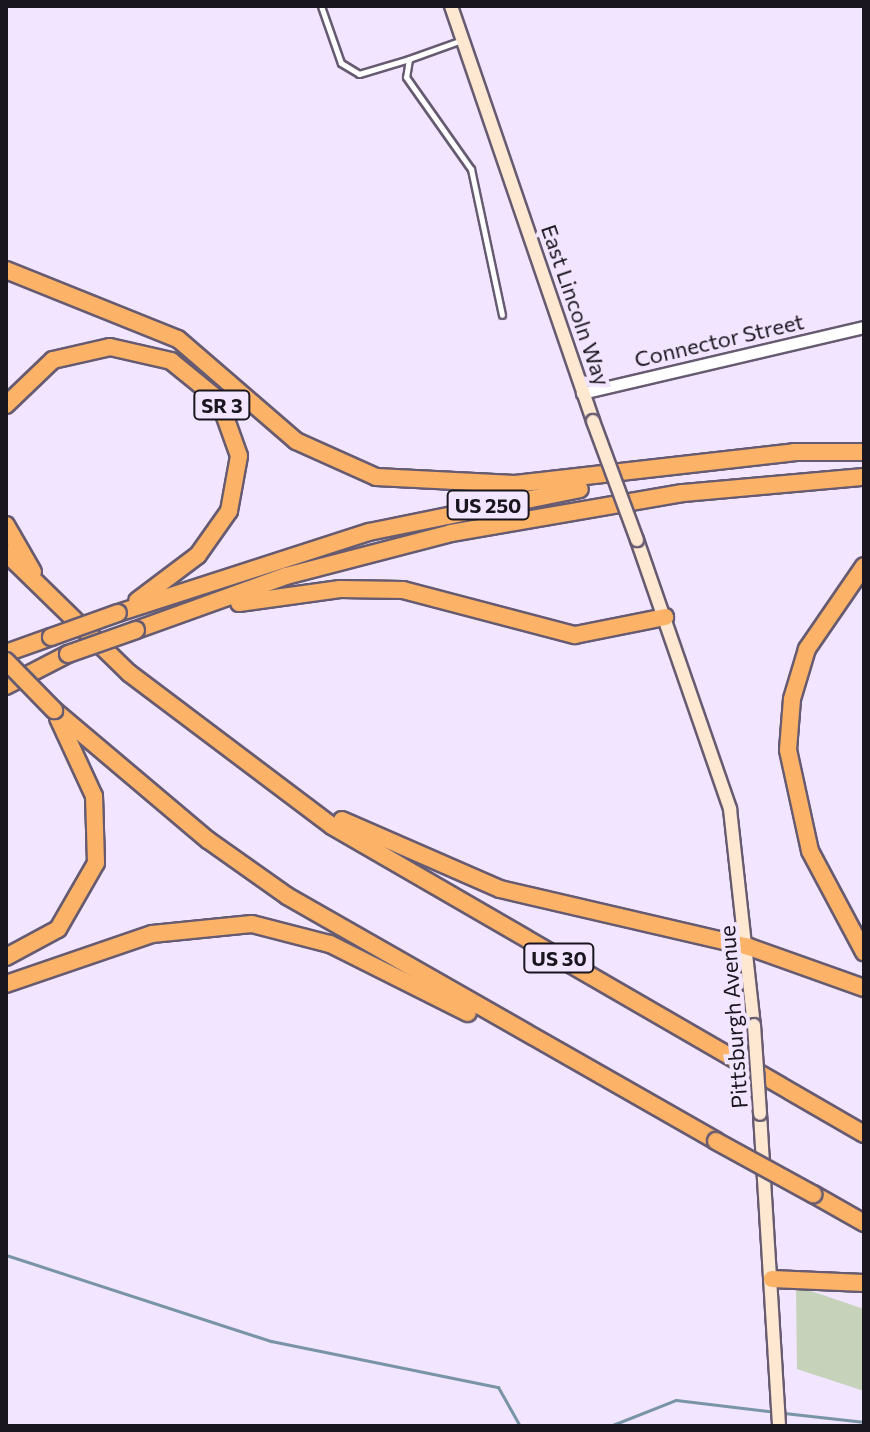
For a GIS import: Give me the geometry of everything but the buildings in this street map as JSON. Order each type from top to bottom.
[{"type":"highway","points":[[6,270],[178,339],[296,441],[376,477],[515,484],[794,452],[864,454]]},
{"type":"highway","name":"SR 3","points":[[6,405],[53,360],[110,347],[171,361],[203,382],[227,413],[239,456],[229,511],[198,555],[122,612]]},
{"type":"highway","name":"US 250","points":[[6,653],[122,612],[441,515],[679,473],[864,454]]},
{"type":"highway","points":[[6,676],[286,576],[481,527],[683,493],[864,477]]},
{"type":"highway","points":[[6,525],[46,599]]},
{"type":"highway","name":"US 30","points":[[6,553],[46,599],[259,774],[474,911],[864,1134]]},
{"type":"highway","points":[[864,566],[807,649],[792,699],[788,750],[810,851],[864,952]]},
{"type":"highway","points":[[159,621],[266,597],[361,588],[469,602],[559,634],[611,633],[665,617]]},
{"type":"highway","points":[[6,686],[68,654]]},
{"type":"highway","points":[[6,661],[54,710],[250,871],[562,1053],[864,1223]]},
{"type":"highway","points":[[6,957],[58,929],[96,863],[94,796],[54,710]]},
{"type":"highway","points":[[259,774],[393,845],[500,889],[749,947],[864,988]]},
{"type":"highway","points":[[6,984],[152,934],[252,924],[330,944],[562,1053]]},
{"type":"highway","points":[[772,1279],[864,1283]]},
{"type":"main road","name":"East Lincoln Way","points":[[451,6],[582,393],[665,617]]},
{"type":"main road","name":"Pittsburgh Avenue","points":[[665,617],[730,809],[749,947],[779,1426]]},
{"type":"street","name":"Connector Street","points":[[582,393],[864,327]]},
{"type":"lane","points":[[321,6],[341,63],[359,74],[463,40]]},
{"type":"lane","points":[[409,59],[406,77],[420,102],[471,169],[502,315]]},
{"type":"green space","points":[[796,1286],[864,1309],[864,1391],[797,1369]]},
{"type":"waterway","points":[[6,1255],[271,1341],[498,1387],[520,1426]]},
{"type":"waterway","points":[[610,1426],[676,1400],[776,1412]]},
{"type":"waterway","points":[[784,1413],[864,1422]]}]
